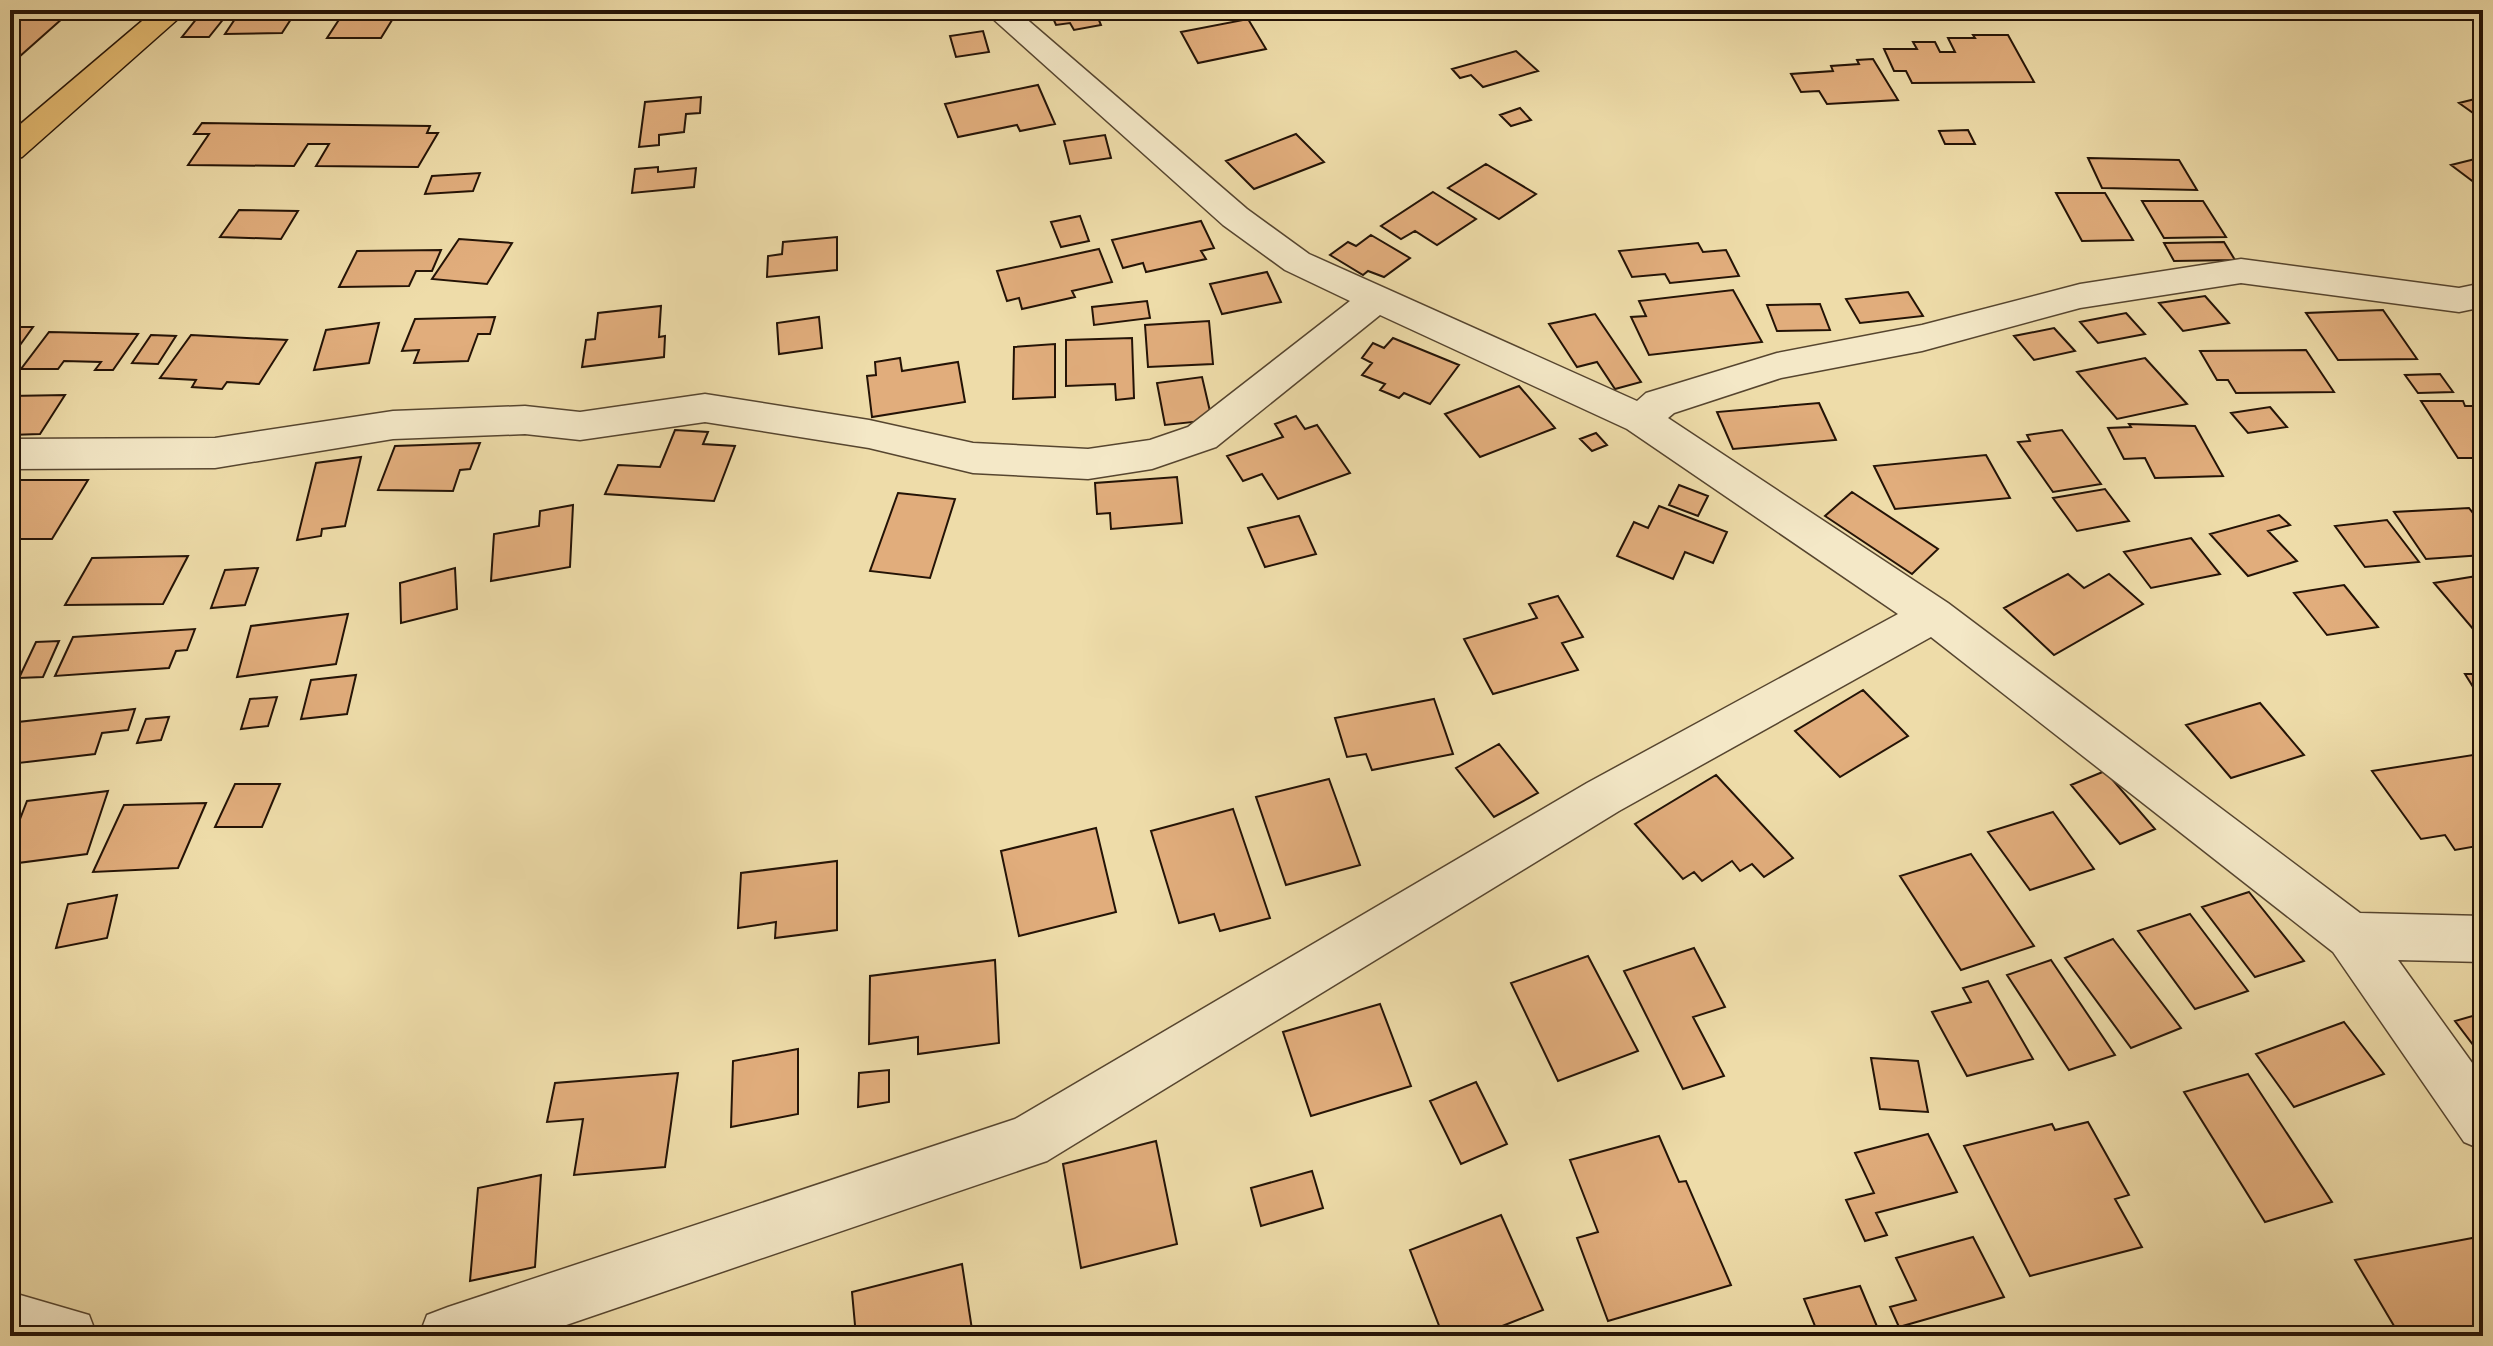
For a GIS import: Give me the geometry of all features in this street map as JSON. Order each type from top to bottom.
[{"type":"highway","points":[[10,150],[173,10]]},
{"type":"street","points":[[998,10],[1235,217],[1297,262],[1641,419],[1933,615],[2351,936],[2483,1123]]},
{"type":"street","points":[[1641,419],[1660,403],[1777,366],[1922,338],[2080,296],[2241,271],[2459,300],[2483,295]]},
{"type":"street","points":[[10,454],[215,453],[393,425],[525,420],[580,426],[705,408],[869,434],[973,458],[1088,464],[1152,454],[1202,437],[1376,299]]},
{"type":"street","points":[[448,1336],[1028,1142],[1603,797],[1933,615]]},
{"type":"street","points":[[2351,936],[2483,939]]},
{"type":"street","points":[[10,1321],[68,1336]]},
{"type":"building","points":[[10,10],[72,10],[10,65]]},
{"type":"building","points":[[1180,10],[1232,10],[1185,18]]},
{"type":"building","points":[[2404,10],[2460,10],[2463,12],[2416,18]]},
{"type":"building","points":[[1050,11],[1127,12],[1098,18],[1101,25],[1074,30],[1070,23],[1056,25]]},
{"type":"building","points":[[202,12],[229,12],[209,37],[182,37]]},
{"type":"building","points":[[344,12],[397,12],[381,38],[327,38]]},
{"type":"building","points":[[237,16],[293,16],[282,33],[225,34]]},
{"type":"building","points":[[1248,19],[1266,49],[1198,63],[1181,32]]},
{"type":"building","points":[[983,31],[989,52],[956,57],[950,36]]},
{"type":"building","points":[[1973,35],[2008,35],[2034,82],[1912,83],[1906,71],[1894,71],[1884,49],[1917,49],[1913,42],[1935,42],[1940,52],[1955,52],[1948,38],[1975,38]]},
{"type":"building","points":[[1516,51],[1538,71],[1483,87],[1471,75],[1460,78],[1452,69]]},
{"type":"building","points":[[1873,59],[1898,100],[1827,104],[1819,91],[1801,92],[1791,74],[1833,71],[1831,66],[1859,64],[1857,60]]},
{"type":"building","points":[[1038,85],[1055,124],[1020,131],[1017,125],[958,137],[945,104]]},
{"type":"building","points":[[701,97],[700,113],[686,114],[684,132],[659,135],[659,145],[639,147],[645,102]]},
{"type":"building","points":[[2483,97],[2483,120],[2459,103]]},
{"type":"building","points":[[1520,108],[1531,120],[1511,126],[1500,115]]},
{"type":"building","points":[[202,123],[430,126],[427,133],[438,133],[418,167],[316,166],[329,144],[308,144],[294,166],[188,165],[209,134],[194,134]]},
{"type":"building","points":[[1968,130],[1975,144],[1945,144],[1939,131]]},
{"type":"building","points":[[1296,134],[1324,162],[1254,189],[1226,161]]},
{"type":"building","points":[[1105,135],[1111,158],[1070,164],[1064,141]]},
{"type":"building","points":[[2483,157],[2483,189],[2451,165]]},
{"type":"building","points":[[2088,158],[2179,160],[2197,190],[2102,188]]},
{"type":"building","points":[[1486,164],[1536,194],[1499,219],[1448,188]]},
{"type":"building","points":[[658,167],[658,172],[696,168],[694,187],[632,193],[635,169]]},
{"type":"building","points":[[480,173],[473,191],[425,194],[432,176]]},
{"type":"building","points":[[1433,192],[1476,219],[1437,245],[1415,231],[1401,239],[1381,226]]},
{"type":"building","points":[[2056,193],[2105,193],[2133,240],[2082,241]]},
{"type":"building","points":[[2142,201],[2203,201],[2226,237],[2164,238]]},
{"type":"building","points":[[239,210],[298,211],[281,239],[220,237]]},
{"type":"building","points":[[1080,216],[1089,241],[1061,247],[1051,222]]},
{"type":"building","points":[[1201,221],[1214,248],[1201,251],[1206,259],[1146,272],[1143,263],[1123,268],[1112,240]]},
{"type":"building","points":[[1371,235],[1410,258],[1384,277],[1368,271],[1363,275],[1330,255],[1348,242],[1356,246]]},
{"type":"building","points":[[837,237],[837,270],[767,277],[768,256],[782,254],[783,242]]},
{"type":"building","points":[[459,239],[512,243],[487,284],[432,279]]},
{"type":"building","points":[[2224,242],[2235,260],[2174,261],[2164,243]]},
{"type":"building","points":[[1698,243],[1703,252],[1726,250],[1739,276],[1670,283],[1665,274],[1632,277],[1619,251]]},
{"type":"building","points":[[1099,249],[1112,282],[1072,291],[1075,297],[1022,309],[1019,298],[1007,301],[997,271]]},
{"type":"building","points":[[441,250],[432,271],[416,271],[409,286],[339,287],[357,251]]},
{"type":"building","points":[[1267,272],[1281,302],[1222,314],[1210,284]]},
{"type":"building","points":[[1733,290],[1762,342],[1649,355],[1631,317],[1646,316],[1639,301]]},
{"type":"building","points":[[1908,292],[1923,316],[1860,323],[1846,299]]},
{"type":"building","points":[[2205,296],[2229,323],[2183,331],[2159,303]]},
{"type":"building","points":[[1147,301],[1150,318],[1094,325],[1092,307]]},
{"type":"building","points":[[1820,304],[1830,330],[1777,331],[1767,305]]},
{"type":"building","points":[[661,306],[659,337],[665,336],[664,357],[582,367],[586,340],[595,339],[598,313]]},
{"type":"building","points":[[2383,310],[2417,359],[2338,360],[2306,313]]},
{"type":"building","points":[[2126,313],[2145,334],[2098,343],[2080,322]]},
{"type":"building","points":[[1595,314],[1641,382],[1615,389],[1597,362],[1577,367],[1549,324]]},
{"type":"building","points":[[495,317],[490,334],[478,334],[468,361],[414,363],[419,350],[402,351],[415,319]]},
{"type":"building","points":[[819,317],[822,348],[779,354],[777,323]]},
{"type":"building","points":[[1209,321],[1213,364],[1148,367],[1145,325]]},
{"type":"building","points":[[379,323],[369,363],[314,370],[326,330]]},
{"type":"building","points":[[10,327],[33,327],[10,359]]},
{"type":"building","points":[[2054,328],[2075,351],[2034,360],[2014,336]]},
{"type":"building","points":[[49,332],[138,334],[113,370],[95,370],[101,362],[64,361],[58,369],[21,369]]},
{"type":"building","points":[[151,335],[176,336],[158,364],[132,363]]},
{"type":"building","points":[[191,335],[287,340],[259,384],[227,382],[222,389],[192,387],[196,380],[160,378]]},
{"type":"building","points":[[1132,338],[1134,398],[1116,400],[1115,384],[1066,386],[1066,340]]},
{"type":"building","points":[[1393,338],[1459,365],[1430,404],[1404,393],[1399,398],[1380,390],[1385,384],[1362,375],[1372,363],[1362,358],[1373,343],[1384,348]]},
{"type":"building","points":[[1055,344],[1055,397],[1013,399],[1014,347]]},
{"type":"building","points":[[2306,350],[2334,392],[2236,393],[2228,380],[2217,380],[2200,351]]},
{"type":"building","points":[[900,358],[902,371],[958,362],[965,402],[872,417],[867,376],[876,375],[875,362]]},
{"type":"building","points":[[2145,358],[2187,404],[2117,419],[2077,372]]},
{"type":"building","points":[[2440,374],[2453,392],[2418,393],[2405,375]]},
{"type":"building","points":[[1202,377],[1212,420],[1165,425],[1157,383]]},
{"type":"building","points":[[1519,386],[1555,428],[1480,457],[1445,414]]},
{"type":"building","points":[[65,395],[40,434],[10,435],[10,396]]},
{"type":"building","points":[[2421,401],[2463,401],[2465,406],[2483,406],[2483,465],[2477,458],[2458,458]]},
{"type":"building","points":[[1819,403],[1836,440],[1733,449],[1717,412]]},
{"type":"building","points":[[2270,407],[2287,427],[2248,433],[2231,413]]},
{"type":"building","points":[[1296,416],[1305,429],[1317,425],[1350,473],[1278,499],[1262,474],[1243,481],[1227,456],[1283,437],[1275,424]]},
{"type":"building","points":[[2129,424],[2195,426],[2223,476],[2155,478],[2145,458],[2124,459],[2108,428],[2131,427]]},
{"type":"building","points":[[675,430],[708,432],[703,444],[735,446],[714,501],[605,494],[618,465],[660,467]]},
{"type":"building","points":[[2062,430],[2101,484],[2053,492],[2018,442],[2030,441],[2027,435]]},
{"type":"building","points":[[1596,433],[1607,445],[1592,451],[1580,439]]},
{"type":"building","points":[[480,443],[470,469],[460,470],[453,491],[378,490],[395,446]]},
{"type":"building","points":[[1986,455],[2010,498],[1895,509],[1874,466]]},
{"type":"building","points":[[361,457],[345,526],[322,529],[321,536],[297,540],[316,463]]},
{"type":"building","points":[[1177,477],[1182,523],[1111,529],[1110,513],[1097,514],[1095,483]]},
{"type":"building","points":[[10,480],[88,480],[52,539],[10,539]]},
{"type":"building","points":[[1679,485],[1708,496],[1698,516],[1669,505]]},
{"type":"building","points":[[2105,489],[2129,521],[2077,531],[2053,498]]},
{"type":"building","points":[[1852,492],[1938,549],[1912,574],[1825,516]]},
{"type":"building","points":[[898,493],[955,499],[930,578],[870,571]]},
{"type":"building","points":[[573,505],[570,567],[491,581],[494,534],[539,526],[540,511]]},
{"type":"building","points":[[1659,506],[1727,532],[1713,563],[1685,552],[1673,579],[1617,556],[1634,522],[1648,528]]},
{"type":"building","points":[[2469,508],[2483,526],[2483,555],[2426,559],[2394,512]]},
{"type":"building","points":[[2279,515],[2290,525],[2268,531],[2297,561],[2248,576],[2210,534]]},
{"type":"building","points":[[1299,516],[1316,554],[1265,567],[1248,528]]},
{"type":"building","points":[[2387,520],[2419,562],[2365,567],[2335,526]]},
{"type":"building","points":[[2191,538],[2220,574],[2151,588],[2124,552]]},
{"type":"building","points":[[188,556],[163,604],[65,605],[92,558]]},
{"type":"building","points":[[258,568],[245,605],[211,608],[225,570]]},
{"type":"building","points":[[455,568],[457,609],[401,623],[400,583]]},
{"type":"building","points":[[2068,574],[2084,588],[2109,574],[2143,604],[2054,655],[2004,608]]},
{"type":"building","points":[[2483,575],[2483,636],[2479,636],[2434,583]]},
{"type":"building","points":[[2344,585],[2378,627],[2327,635],[2294,593]]},
{"type":"building","points":[[1558,596],[1583,637],[1562,643],[1578,670],[1493,694],[1464,639],[1537,618],[1529,604]]},
{"type":"building","points":[[348,614],[336,664],[237,677],[251,626]]},
{"type":"building","points":[[195,629],[187,650],[176,651],[169,668],[55,676],[73,637]]},
{"type":"building","points":[[59,641],[43,677],[19,678],[36,642]]},
{"type":"building","points":[[2465,674],[2483,674],[2483,703]]},
{"type":"building","points":[[356,675],[347,714],[301,719],[311,680]]},
{"type":"building","points":[[1863,690],[1908,736],[1840,777],[1795,731]]},
{"type":"building","points":[[277,697],[268,726],[241,729],[250,699]]},
{"type":"building","points":[[1434,699],[1453,754],[1372,770],[1366,754],[1347,757],[1335,718]]},
{"type":"building","points":[[2260,703],[2304,755],[2231,778],[2186,725]]},
{"type":"building","points":[[135,709],[128,730],[102,733],[95,754],[10,764],[10,740],[18,722]]},
{"type":"building","points":[[169,717],[161,740],[137,743],[146,719]]},
{"type":"building","points":[[1499,744],[1538,793],[1494,817],[1456,768]]},
{"type":"building","points":[[2473,755],[2483,768],[2483,829],[2477,830],[2483,845],[2455,850],[2445,835],[2421,839],[2372,771]]},
{"type":"building","points":[[2105,771],[2155,829],[2120,844],[2071,785]]},
{"type":"building","points":[[1716,775],[1793,858],[1764,877],[1752,864],[1740,871],[1732,861],[1702,881],[1694,872],[1683,879],[1635,824]]},
{"type":"building","points":[[1329,779],[1360,865],[1286,885],[1256,797]]},
{"type":"building","points":[[235,784],[280,784],[262,827],[215,827]]},
{"type":"building","points":[[108,791],[87,854],[10,864],[10,845],[27,801]]},
{"type":"building","points":[[206,803],[178,868],[93,872],[124,805]]},
{"type":"building","points":[[1233,809],[1270,918],[1220,931],[1214,914],[1179,923],[1151,831]]},
{"type":"building","points":[[2053,812],[2094,869],[2030,890],[1988,832]]},
{"type":"building","points":[[1096,828],[1116,912],[1019,936],[1001,851]]},
{"type":"building","points":[[1971,854],[2034,946],[1961,970],[1900,876]]},
{"type":"building","points":[[837,861],[837,930],[775,938],[776,922],[738,928],[741,873]]},
{"type":"building","points":[[2249,892],[2304,961],[2255,977],[2202,907]]},
{"type":"building","points":[[117,895],[107,938],[56,948],[68,904]]},
{"type":"building","points":[[2190,914],[2248,991],[2195,1009],[2138,931]]},
{"type":"building","points":[[2113,939],[2181,1028],[2131,1048],[2065,958]]},
{"type":"building","points":[[1694,948],[1725,1007],[1693,1017],[1724,1076],[1683,1089],[1624,971]]},
{"type":"building","points":[[1588,956],[1638,1051],[1558,1081],[1511,983]]},
{"type":"building","points":[[995,960],[999,1043],[918,1054],[918,1037],[869,1044],[870,976]]},
{"type":"building","points":[[2051,960],[2115,1055],[2069,1070],[2007,975]]},
{"type":"building","points":[[1988,981],[2033,1059],[1967,1076],[1932,1012],[1971,1002],[1963,988]]},
{"type":"building","points":[[1380,1004],[1411,1086],[1311,1116],[1283,1032]]},
{"type":"building","points":[[2483,1013],[2483,1058],[2455,1021]]},
{"type":"building","points":[[2344,1022],[2384,1074],[2294,1107],[2256,1054]]},
{"type":"building","points":[[798,1049],[798,1114],[731,1127],[733,1061]]},
{"type":"building","points":[[1871,1058],[1918,1061],[1928,1112],[1880,1109]]},
{"type":"building","points":[[889,1070],[889,1102],[858,1107],[859,1073]]},
{"type":"building","points":[[678,1073],[665,1167],[574,1175],[583,1119],[547,1122],[555,1083]]},
{"type":"building","points":[[2248,1074],[2332,1202],[2265,1222],[2184,1092]]},
{"type":"building","points":[[1476,1082],[1507,1144],[1461,1164],[1430,1101]]},
{"type":"building","points":[[2088,1122],[2129,1195],[2115,1199],[2142,1247],[2030,1276],[1964,1146],[2052,1124],[2055,1130]]},
{"type":"building","points":[[1928,1134],[1957,1192],[1876,1213],[1887,1235],[1865,1241],[1846,1200],[1874,1193],[1855,1153]]},
{"type":"building","points":[[1659,1136],[1679,1182],[1686,1181],[1731,1285],[1608,1321],[1577,1238],[1598,1232],[1570,1160]]},
{"type":"building","points":[[1156,1141],[1177,1244],[1081,1268],[1063,1164]]},
{"type":"building","points":[[1312,1171],[1323,1208],[1261,1226],[1251,1188]]},
{"type":"building","points":[[541,1175],[535,1267],[470,1281],[478,1188]]},
{"type":"building","points":[[1501,1215],[1543,1310],[1477,1336],[1443,1336],[1410,1250]]},
{"type":"building","points":[[2483,1236],[2483,1324],[2443,1332],[2445,1336],[2400,1336],[2355,1260]]},
{"type":"building","points":[[1973,1237],[2004,1297],[1899,1327],[1890,1307],[1916,1300],[1896,1258]]},
{"type":"building","points":[[962,1264],[973,1336],[856,1336],[852,1292]]},
{"type":"building","points":[[1860,1286],[1881,1336],[1819,1336],[1804,1299]]}]
